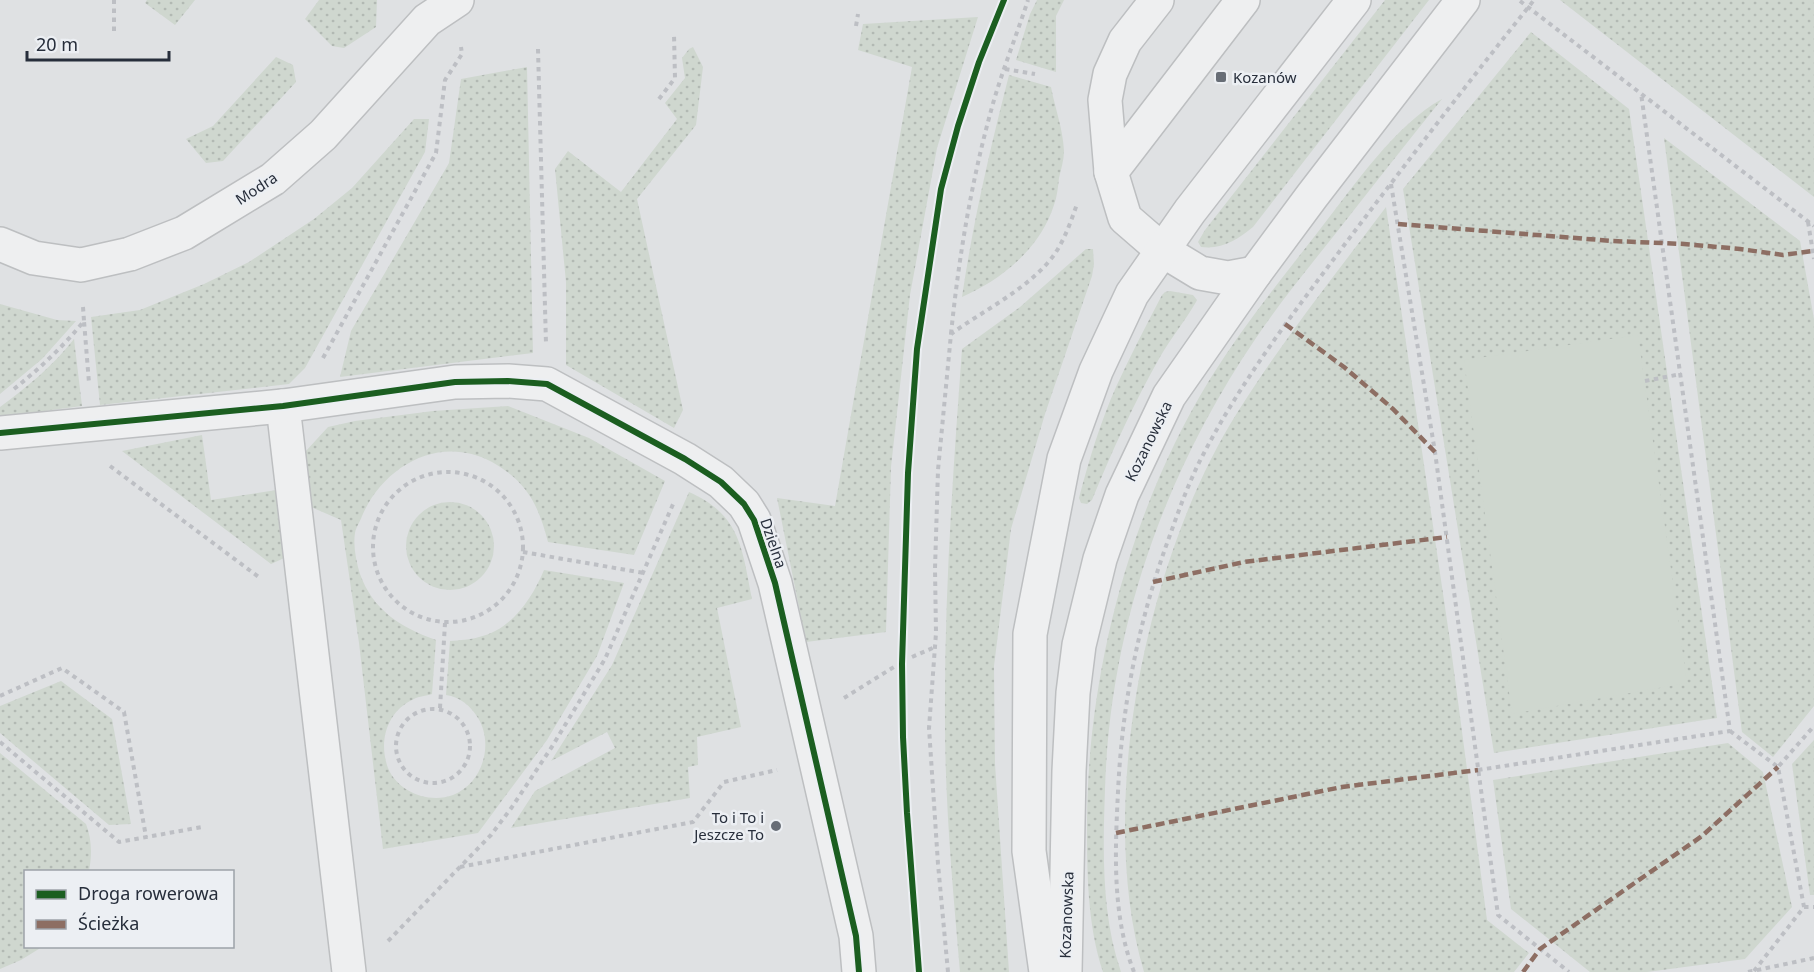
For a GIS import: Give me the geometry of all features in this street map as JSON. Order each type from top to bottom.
[{"type":"street","points":[[1157,0],[1125,40],[1110,74],[1105,100],[1111,172],[1125,218],[1162,250],[1200,273],[1228,278],[1255,273]]},
{"type":"street","points":[[1111,172],[1243,0]]},
{"type":"street","name":"Kozanowska","points":[[1046,972],[1029,851],[1030,634],[1064,459],[1096,371],[1132,294],[1190,211],[1354,0]]},
{"type":"street","name":"Kozanowska","points":[[1065,972],[1073,693],[1079,645],[1100,559],[1122,495],[1169,396],[1312,196],[1463,0]]},
{"type":"street","name":"Modra","points":[[0,244],[34,258],[81,265],[130,254],[184,233],[273,179],[323,135],[427,20],[452,3]]},
{"type":"street","name":"Dzielna","points":[[0,433],[294,405],[455,382],[508,381],[547,384],[691,463],[721,482],[744,504],[754,520],[775,583],[856,936],[859,972]]},
{"type":"street","points":[[294,405],[307,613],[349,972]]},
{"type":"path","points":[[114,0],[114,30]]},
{"type":"path","points":[[948,972],[938,864],[930,728],[935,647],[938,479],[958,270],[972,186],[994,100],[1028,0]]},
{"type":"path","points":[[1134,972],[1127,955],[1121,927],[1115,856],[1125,706],[1141,625],[1153,582],[1182,502],[1225,414],[1254,368],[1391,184],[1534,0]]},
{"type":"path","points":[[1520,1],[1814,226]]},
{"type":"path","points":[[294,405],[305,390],[436,153],[444,80],[462,54],[452,3]]},
{"type":"path","points":[[856,26],[858,14]]},
{"type":"path","points":[[659,99],[675,78],[674,34]]},
{"type":"path","points":[[538,49],[547,384]]},
{"type":"path","points":[[1005,69],[1035,74]]},
{"type":"path","points":[[1641,93],[1730,731],[1778,767],[1803,907],[1754,971]]},
{"type":"path","points":[[1391,184],[1435,452],[1498,915],[1569,972]]},
{"type":"path","points":[[951,334],[1022,286],[1054,255],[1068,231],[1080,195]]},
{"type":"path","points":[[1808,222],[1814,259]]},
{"type":"path","points":[[11,392],[64,345],[84,321],[93,453],[307,613]]},
{"type":"path","points":[[1645,381],[1680,374]]},
{"type":"path","points":[[381,948],[491,835],[558,736],[605,659],[691,463]]},
{"type":"path","points":[[446,471],[464,473],[496,488],[509,502],[518,518],[523,552],[518,575],[506,595],[489,610],[468,620],[445,623],[427,620],[411,613],[396,603],[384,589],[372,556],[372,537],[381,512],[397,490],[411,480],[446,471]]},
{"type":"path","points":[[523,552],[644,573]]},
{"type":"path","points":[[440,708],[445,623]]},
{"type":"path","points":[[912,657],[935,647]]},
{"type":"path","points":[[807,721],[894,667]]},
{"type":"path","points":[[0,696],[62,668],[124,712],[146,837]]},
{"type":"path","points":[[426,708],[440,708],[453,713],[464,723],[470,735],[471,749],[467,762],[459,774],[447,781],[433,784],[419,781],[408,774],[399,762],[396,749],[397,735],[403,723],[414,714],[426,708]]},
{"type":"path","points":[[1778,767],[1814,726]]},
{"type":"path","points":[[1478,770],[1730,731]]},
{"type":"path","points":[[0,742],[119,842],[202,827]]},
{"type":"path","points":[[460,867],[693,822],[724,782],[816,762]]},
{"type":"path","points":[[1803,907],[1814,907]]},
{"type":"path","points":[[1748,972],[1814,958]]},
{"type":"shaded area","points":[[147,0],[195,0],[175,25],[145,3]]},
{"type":"shaded area","points":[[319,0],[377,0],[376,27],[344,48],[332,46],[305,19]]},
{"type":"shaded area","points":[[1037,0],[1064,0],[1056,16],[1056,72],[1016,60],[1030,14]]},
{"type":"shaded area","points":[[1385,0],[1429,0],[1253,227],[1223,245],[1201,247],[1198,242],[1205,230]]},
{"type":"shaded area","points":[[1560,0],[1814,0],[1814,197]]},
{"type":"shaded area","points":[[978,17],[937,148],[910,295],[891,467],[886,632],[806,642],[777,498],[835,506],[912,67],[858,50],[863,24]]},
{"type":"shaded area","points":[[1531,32],[1629,109],[1717,718],[1494,753],[1403,189]]},
{"type":"shaded area","points":[[693,47],[703,67],[696,125],[637,199],[683,410],[674,428],[566,365],[566,282],[555,169],[568,151],[621,192],[677,119],[665,103],[685,78],[682,58]]},
{"type":"shaded area","points":[[276,57],[293,65],[296,82],[223,161],[206,163],[186,139],[213,126]]},
{"type":"shaded area","points":[[527,67],[533,353],[340,377],[351,331],[449,163],[461,79]]},
{"type":"shaded area","points":[[1009,75],[1051,87],[1061,127],[1064,151],[1057,195],[1048,221],[1029,249],[1005,272],[962,297],[971,241]]},
{"type":"shaded area","points":[[1442,99],[1295,284],[1256,338],[1195,442],[1148,553],[1131,610],[1118,669],[1109,728],[1104,812],[1105,881],[1114,950],[1121,972],[1103,972],[1094,935],[1089,897],[1087,821],[1089,764],[1096,706],[1119,592],[1158,481],[1182,429],[1210,379],[1264,302],[1376,158],[1408,124]]},
{"type":"shaded area","points":[[414,119],[429,119],[425,152],[305,368],[289,384],[100,405],[91,317],[140,310],[204,284],[249,262],[314,219],[352,188]]},
{"type":"shaded area","points":[[1664,138],[1800,241],[1814,319],[1814,706],[1773,757],[1742,732]]},
{"type":"shaded area","points":[[1386,207],[1450,641],[1487,920],[1529,953],[1514,972],[1144,972],[1130,907],[1125,835],[1128,761],[1138,685],[1155,610],[1177,538],[1205,472],[1254,386],[1290,334]]},
{"type":"shaded area","points":[[1086,249],[1093,249],[1092,276],[1045,414],[1011,529],[994,666],[995,764],[1009,972],[960,972],[948,816],[945,675],[950,535],[962,349],[1020,307]]},
{"type":"shaded area","points":[[1170,291],[1193,295],[1197,300],[1164,350],[1141,392],[1092,500],[1087,504],[1081,503],[1079,498],[1110,401],[1162,295]]},
{"type":"shaded area","points":[[0,304],[57,320],[76,321],[42,359],[0,394]]},
{"type":"shaded area","points":[[1638,335],[1687,683],[1512,714],[1464,360]]},
{"type":"shaded area","points":[[74,339],[82,406],[0,417],[0,407],[39,376]]},
{"type":"shaded area","points":[[508,406],[589,438],[665,481],[634,555],[548,542],[535,505],[522,486],[492,462],[472,454],[453,451],[434,453],[416,459],[399,469],[384,482],[362,516],[354,538],[360,574],[372,598],[389,616],[436,640],[432,694],[416,698],[397,711],[391,719],[385,737],[384,748],[388,768],[399,784],[415,794],[434,798],[453,795],[472,782],[483,762],[485,739],[478,718],[465,703],[446,695],[450,641],[476,638],[501,628],[527,602],[544,570],[624,583],[597,656],[547,740],[478,833],[383,849],[359,643],[341,520],[311,507],[305,452],[328,427],[355,421],[433,411]]},
{"type":"shaded area","points":[[202,435],[211,500],[283,489],[291,555],[271,564],[122,451]]},
{"type":"shaded area","points":[[689,492],[719,511],[729,523],[736,535],[745,564],[752,599],[717,608],[741,727],[697,737],[698,765],[688,767],[690,798],[511,828],[535,791],[615,748],[607,732],[551,761],[612,665]]},
{"type":"shaded area","points":[[450,502],[475,509],[487,521],[494,546],[487,571],[475,583],[450,590],[425,583],[413,571],[406,546],[413,521],[425,509]]},
{"type":"shaded area","points":[[61,681],[112,719],[131,824],[109,825],[0,733],[0,706]]},
{"type":"shaded area","points":[[1814,740],[1814,895],[1810,895],[1792,764]]},
{"type":"shaded area","points":[[1728,743],[1763,772],[1792,907],[1745,959],[1647,972],[1590,972],[1511,909],[1493,780]]},
{"type":"shaded area","points":[[0,753],[86,824],[91,853],[89,870],[24,870],[24,948],[40,948],[0,969]]},
{"type":"marked path","points":[[1398,224],[1613,241],[1684,244],[1783,255],[1813,251]]},
{"type":"marked path","points":[[1285,324],[1344,367],[1393,409],[1435,452]]},
{"type":"marked path","points":[[1153,582],[1244,562],[1447,537]]},
{"type":"marked path","points":[[1523,972],[1540,949],[1702,836],[1778,767]]},
{"type":"marked path","points":[[1116,833],[1342,787],[1478,770]]},
{"type":"cycle path","points":[[919,972],[907,813],[902,664],[908,473],[917,349],[941,189],[979,62],[1004,0]]},
{"type":"cycle path","points":[[0,433],[283,406],[455,382],[508,381],[547,384],[685,459],[721,482],[744,504],[754,520],[775,583],[856,936],[859,972]]},
{"type":"place","name":"Kozanów","points":[[1221,77]]},
{"type":"place","name":"To i To i Jeszcze To","points":[[776,826]]}]
